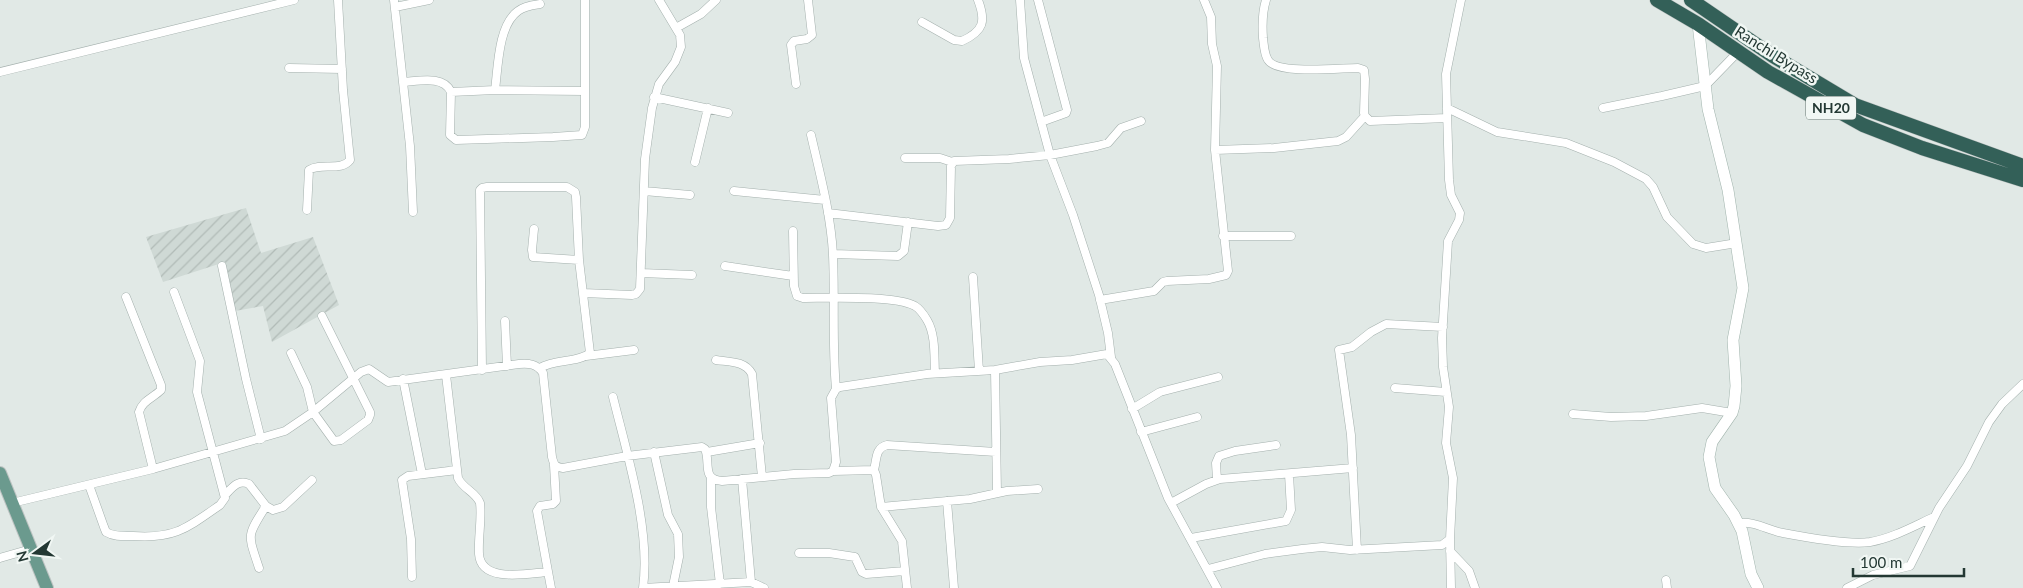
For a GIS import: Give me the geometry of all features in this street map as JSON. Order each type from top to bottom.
[{"type":"highway","name":"Ranchi Bypass","points":[[1657,0],[1698,24],[1776,77],[1863,125],[1922,148],[2023,180]]},
{"type":"highway","name":"Ranchi Bypass","points":[[1694,1],[1773,56],[1855,105],[2023,166]]},
{"type":"main road","points":[[0,473],[47,588]]},
{"type":"street","points":[[0,72],[294,0]]},
{"type":"street","points":[[307,210],[308,170],[316,166],[342,166],[350,160],[338,0]]},
{"type":"street","points":[[413,212],[410,146],[394,3],[429,0]]},
{"type":"street","points":[[404,82],[444,82],[450,92],[450,135],[456,140],[582,135],[585,127],[585,0]]},
{"type":"street","points":[[583,293],[636,294],[640,288],[645,151],[654,97],[659,84],[678,56],[681,41],[676,28],[659,0]]},
{"type":"street","points":[[676,28],[701,14],[716,0]]},
{"type":"street","points":[[796,84],[791,45],[794,41],[807,39],[812,35],[808,0]]},
{"type":"street","points":[[922,22],[954,40],[962,41],[983,23],[983,12],[978,0]]},
{"type":"street","points":[[1020,0],[1024,58],[1050,154],[1073,215],[1100,300],[1108,333],[1111,357],[1171,503],[1217,588]]},
{"type":"street","points":[[1038,0],[1067,110],[1062,116],[1041,122]]},
{"type":"street","points":[[1100,300],[1154,291],[1163,282],[1167,281],[1210,279],[1226,275],[1228,271],[1215,150],[1217,66],[1212,44],[1211,18],[1204,0]]},
{"type":"street","points":[[1215,150],[1274,148],[1338,141],[1346,137],[1364,116],[1364,70],[1358,68],[1286,68],[1273,65],[1268,61],[1265,54],[1262,22],[1266,0]]},
{"type":"street","points":[[1451,588],[1450,540],[1453,478],[1446,443],[1449,407],[1443,368],[1443,327],[1448,240],[1459,220],[1460,213],[1450,189],[1447,65],[1455,36],[1461,0]]},
{"type":"street","points":[[495,90],[502,40],[506,28],[517,11],[540,4]]},
{"type":"street","points":[[1698,24],[1708,109],[1728,190],[1744,288],[1733,340],[1736,386],[1732,413],[1712,442],[1709,457],[1715,488],[1739,522],[1745,539],[1751,574],[1758,588]]},
{"type":"street","points":[[1603,108],[1705,86],[1738,52]]},
{"type":"street","points":[[289,68],[342,69]]},
{"type":"street","points":[[450,92],[495,90],[585,91]]},
{"type":"street","points":[[654,97],[728,113]]},
{"type":"street","points":[[695,162],[708,108]]},
{"type":"street","points":[[1447,108],[1497,132],[1566,143],[1614,162],[1646,179],[1653,187],[1667,217],[1693,244],[1706,248],[1715,248],[1737,243]]},
{"type":"street","points":[[1364,116],[1370,121],[1447,118]]},
{"type":"street","points":[[905,158],[933,158],[952,162],[957,160],[1009,159],[1050,154],[1108,143],[1121,128],[1141,121]]},
{"type":"street","points":[[811,135],[828,213],[833,254],[833,349],[836,389],[831,398],[836,462],[833,471]]},
{"type":"street","points":[[828,213],[942,226],[948,222],[952,162]]},
{"type":"street","points":[[482,370],[480,194],[482,188],[554,186],[571,189],[576,197],[579,260],[590,348],[590,353],[586,356]]},
{"type":"street","points":[[644,191],[690,195]]},
{"type":"street","points":[[734,191],[825,200]]},
{"type":"street","points":[[833,254],[902,254],[908,222]]},
{"type":"street","points":[[534,229],[532,250],[534,258],[579,260]]},
{"type":"street","points":[[793,231],[793,276],[794,292],[797,296],[804,298],[900,302],[916,307],[928,322],[932,331],[935,373]]},
{"type":"street","points":[[1223,236],[1291,236]]},
{"type":"street","points":[[222,266],[261,439]]},
{"type":"street","points":[[725,266],[793,276]]},
{"type":"street","points":[[641,272],[692,275]]},
{"type":"street","points":[[973,277],[979,371]]},
{"type":"street","points":[[174,292],[200,361],[197,392],[226,495]]},
{"type":"street","points":[[126,297],[161,385],[161,390],[140,406],[138,412],[153,469]]},
{"type":"street","points":[[291,353],[307,387],[313,412],[334,441],[341,440],[368,420],[370,412],[322,316]]},
{"type":"street","points":[[505,321],[507,366]]},
{"type":"street","points":[[1357,550],[1351,435],[1339,350],[1352,347],[1371,332],[1386,324],[1443,327]]},
{"type":"street","points":[[12,503],[153,469],[261,439],[291,428],[353,378],[369,369],[388,382],[421,376],[446,375],[526,364],[540,368],[556,361],[634,350]]},
{"type":"street","points":[[836,389],[847,385],[935,373],[995,370],[1102,354],[1111,357]]},
{"type":"street","points":[[716,360],[744,365],[749,368],[752,374],[762,477]]},
{"type":"street","points":[[540,368],[546,392],[556,501],[553,504],[540,506],[537,511],[551,588]]},
{"type":"street","points":[[995,370],[997,493]]},
{"type":"street","points":[[446,375],[457,470],[461,483],[478,498],[480,503],[479,554],[483,565],[494,573],[504,575],[548,572]]},
{"type":"street","points":[[1132,409],[1160,392],[1218,377]]},
{"type":"street","points":[[403,379],[422,474]]},
{"type":"street","points":[[1847,588],[1873,575],[1910,566],[1934,517],[1967,466],[1994,415],[2023,384]]},
{"type":"street","points":[[1395,388],[1446,392]]},
{"type":"street","points":[[613,397],[627,456],[644,549],[645,574],[643,588],[752,582],[764,588]]},
{"type":"street","points":[[1573,414],[1646,416],[1702,408],[1732,413]]},
{"type":"street","points":[[1142,432],[1197,416]]},
{"type":"street","points":[[707,452],[760,444]]},
{"type":"street","points":[[907,588],[902,541],[881,507],[874,470],[878,450],[887,445],[996,452]]},
{"type":"street","points":[[1217,480],[1216,463],[1219,456],[1235,451],[1276,445]]},
{"type":"street","points":[[554,465],[557,468],[563,468],[654,452],[702,447],[705,449],[707,452],[708,472],[711,478],[711,507],[720,584]]},
{"type":"street","points":[[654,452],[668,515],[678,534],[679,557],[674,586]]},
{"type":"street","points":[[1171,503],[1217,480],[1352,468]]},
{"type":"street","points":[[412,577],[410,539],[402,485],[404,478],[457,470]]},
{"type":"street","points":[[711,478],[722,481],[829,473],[833,471],[874,470]]},
{"type":"street","points":[[1191,538],[1286,521],[1291,510],[1289,474]]},
{"type":"street","points":[[742,479],[752,582]]},
{"type":"street","points":[[89,485],[106,532],[110,535],[155,537],[182,531],[224,502],[226,495],[237,484],[245,482],[249,484],[266,506],[273,510],[283,507],[312,480]]},
{"type":"street","points":[[881,507],[970,499],[1007,490],[1038,489]]},
{"type":"street","points":[[948,501],[954,588]]},
{"type":"street","points":[[259,568],[250,537],[251,531],[266,506]]},
{"type":"street","points":[[1739,522],[1752,523],[1788,534],[1863,543],[1898,534],[1934,517]]},
{"type":"street","points":[[1208,569],[1275,552],[1322,547],[1357,550],[1442,545],[1450,540]]},
{"type":"street","points":[[0,558],[31,548]]},
{"type":"street","points":[[1450,551],[1469,571],[1475,588]]},
{"type":"street","points":[[799,553],[829,553],[855,557],[862,572],[866,574],[905,571]]},
{"type":"shaded area","points":[[246,208],[261,253],[313,237],[339,305],[272,342],[263,306],[235,311],[225,262],[163,282],[146,237]]}]
